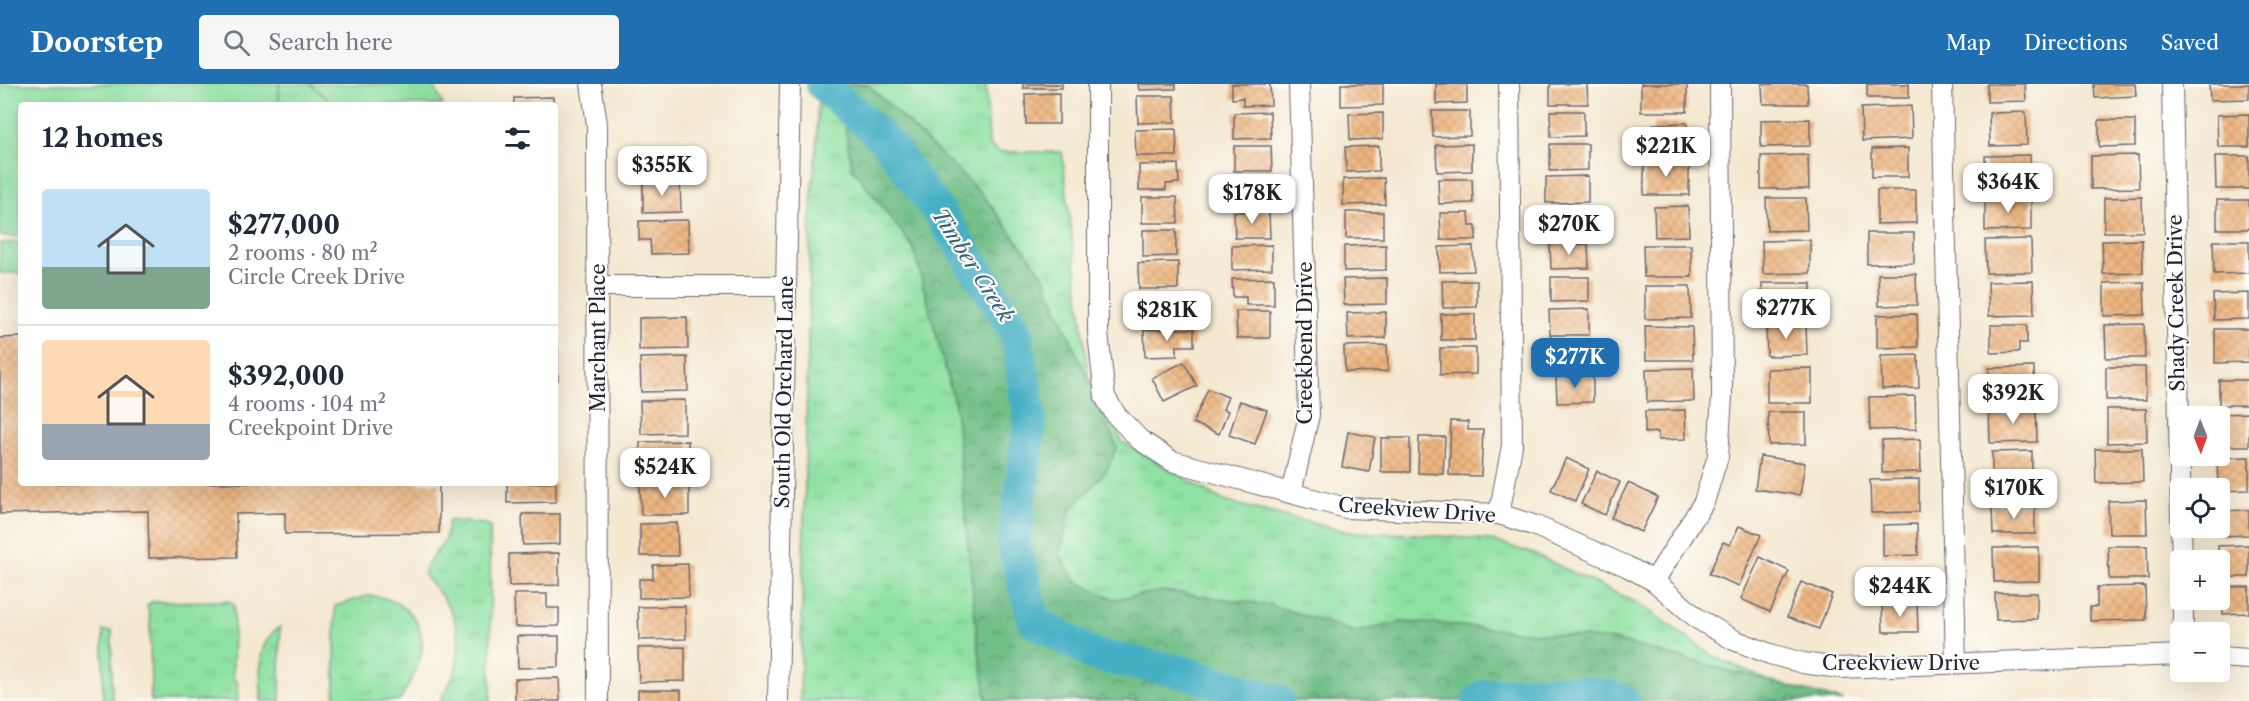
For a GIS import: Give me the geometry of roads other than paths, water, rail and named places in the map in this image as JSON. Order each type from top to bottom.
[{"type":"street","name":"Marchant Place","points":[[591,84],[597,123],[598,701]]},
{"type":"street","name":"South Old Orchard Lane","points":[[778,701],[790,84]]},
{"type":"street","name":"Creekview Drive","points":[[1098,84],[1098,333],[1105,397],[1116,415],[1140,441],[1172,461],[1346,508],[1499,514],[1536,526],[1654,581],[1698,619],[1734,640],[1770,654],[1803,663],[1839,668],[2170,655]]},
{"type":"street","name":"Creekbend Drive","points":[[1291,493],[1309,415],[1299,84]]},
{"type":"street","points":[[1499,514],[1512,446],[1509,84]]},
{"type":"street","points":[[1654,581],[1704,502],[1718,456],[1722,396],[1720,84]]},
{"type":"street","points":[[1942,84],[1956,664]]},
{"type":"street","name":"Shady Creek Drive","points":[[2172,84],[2180,478]]},
{"type":"street","points":[[598,286],[786,286]]},
{"type":"street","points":[[2230,658],[2249,660]]},
{"type":"waterway","name":"Timber Creek","points":[[822,84],[887,142],[940,214],[1016,331],[1030,420],[1014,544],[1034,621],[1094,655],[1182,672],[1278,701]]},
{"type":"waterway","name":"Timber Creek","points":[[1478,701],[1486,695],[1555,691],[1590,693],[1623,701]]}]
